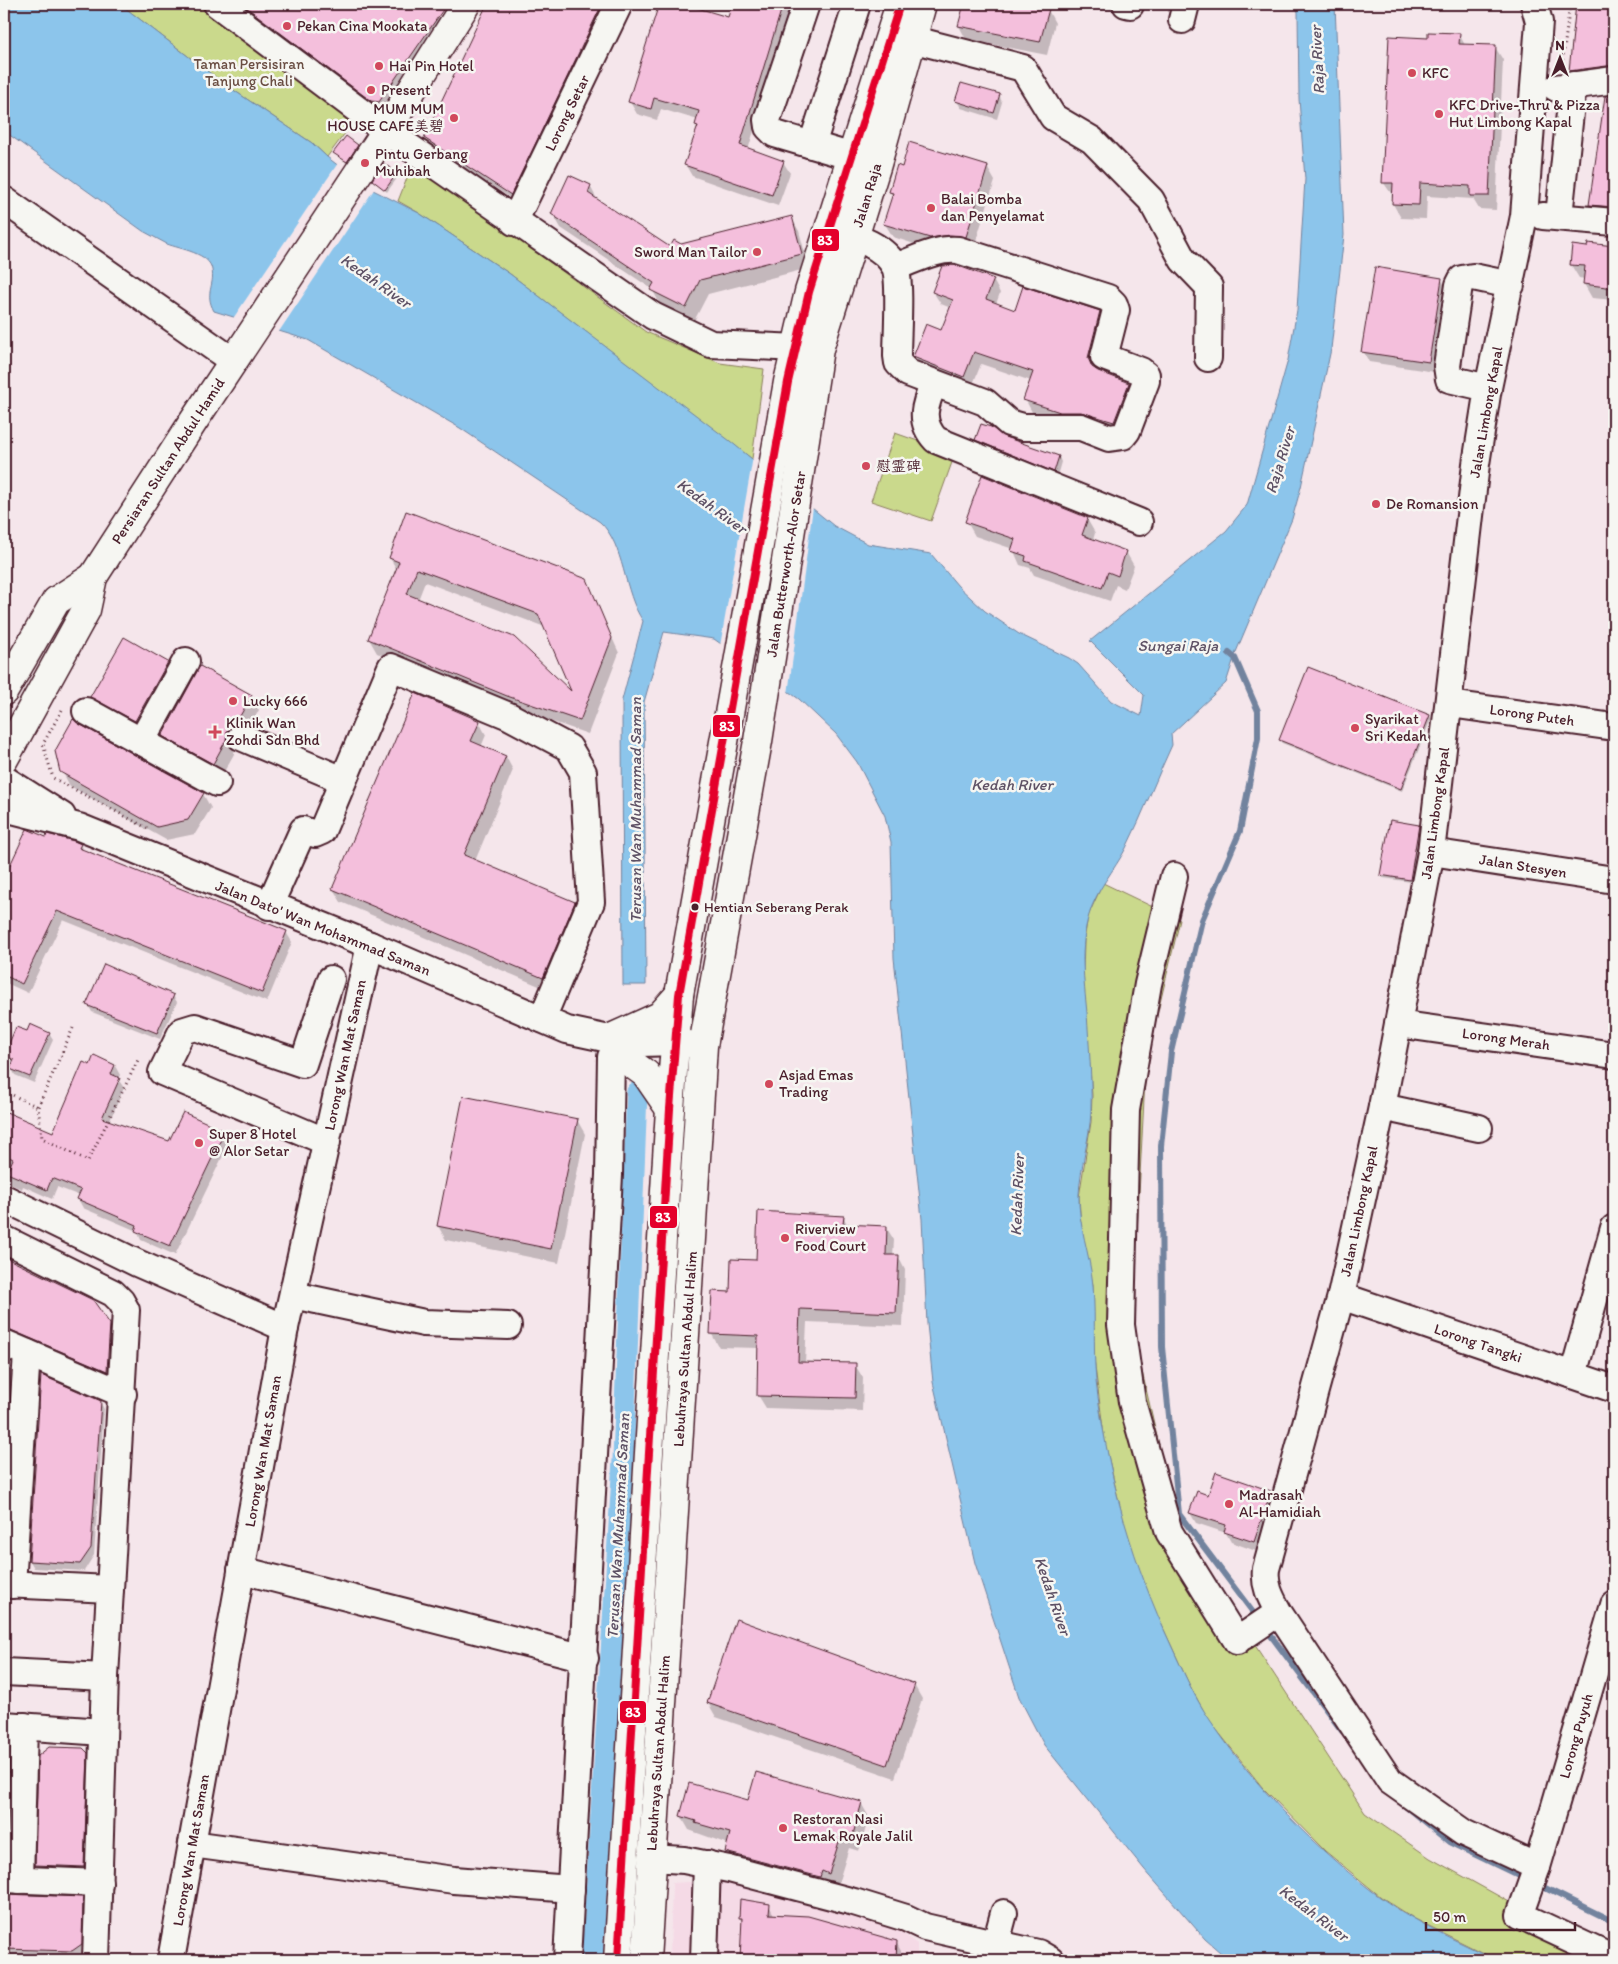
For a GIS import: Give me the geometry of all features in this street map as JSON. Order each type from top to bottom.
[{"type":"main road","name":"Persiaran Sultan Abdul Hamid","points":[[4,759],[86,610],[93,577],[381,140],[466,4]]},
{"type":"main road","name":"Jalan Raja","points":[[801,384],[807,349],[864,161],[900,4]]},
{"type":"main road","name":"Jalan Raja","points":[[864,161],[911,39],[922,4]]},
{"type":"main road","name":"Jalan Butterworth-Alor Setar","points":[[726,736],[801,384]]},
{"type":"main road","name":"Jalan Butterworth-Alor Setar","points":[[758,741],[801,384]]},
{"type":"main road","name":"Persiaran Sultan Abdul Hamid","points":[[4,691],[56,601],[93,577]]},
{"type":"main road","name":"Lebuhraya Sultan Abdul Halim","points":[[618,1960],[670,1109],[680,995],[726,736]]},
{"type":"main road","name":"Lebuhraya Sultan Abdul Halim","points":[[646,1960],[703,1056],[758,741]]},
{"type":"main road","points":[[670,1109],[646,1074],[615,1052],[660,1016],[680,995]]},
{"type":"street","points":[[217,4],[381,140],[514,222],[652,316],[711,344],[807,349]]},
{"type":"street","name":"Lorong Setar","points":[[514,222],[620,4]]},
{"type":"street","points":[[806,4],[767,120],[768,128],[775,134],[864,161]]},
{"type":"street","points":[[812,145],[857,4]]},
{"type":"street","name":"Jalan Limbong Kapal","points":[[1529,1889],[1464,1833],[1390,1781],[1279,1613],[1268,1592],[1265,1580],[1266,1569],[1341,1296],[1382,1107],[1431,852],[1450,704],[1476,464],[1488,388],[1511,285],[1509,241],[1524,216],[1556,88],[1541,10]]},
{"type":"street","points":[[911,39],[1023,68],[1053,117],[1092,140],[1150,200],[1183,260],[1209,287],[1208,358]]},
{"type":"street","points":[[1559,216],[1556,88],[1614,80]]},
{"type":"street","points":[[4,200],[239,353]]},
{"type":"street","points":[[1524,216],[1559,216],[1614,222]]},
{"type":"street","points":[[842,233],[883,253],[895,267],[898,363],[908,373],[985,402],[1009,423],[1022,427],[1081,428],[1109,438],[1116,438],[1128,431],[1146,381],[1146,375],[1141,371],[1104,357],[1116,310],[1114,304],[1108,298],[958,250],[947,249],[895,267]]},
{"type":"street","points":[[1488,388],[1449,379],[1447,366],[1459,285],[1462,279],[1473,277],[1511,285]]},
{"type":"street","points":[[934,383],[924,411],[927,428],[936,440],[1139,522]]},
{"type":"street","points":[[141,742],[186,662]]},
{"type":"street","points":[[269,906],[303,830],[315,834],[322,831],[391,667],[509,716],[569,748],[583,772],[591,902],[542,1019]]},
{"type":"street","name":"Lorong Puteh","points":[[1450,704],[1614,726]]},
{"type":"street","points":[[86,711],[217,783]]},
{"type":"street","points":[[241,737],[343,780]]},
{"type":"street","name":"Jalan Dato' Wan Mohammad Saman","points":[[4,779],[79,827]]},
{"type":"street","name":"Jalan Dato' Wan Mohammad Saman","points":[[4,808],[79,827],[269,906],[370,945],[615,1052],[642,1043],[675,1052],[703,1056]]},
{"type":"street","name":"Jalan Stesyen","points":[[1431,852],[1614,880]]},
{"type":"street","points":[[1174,876],[1148,984],[1126,1110],[1121,1325],[1132,1402],[1169,1532],[1241,1639],[1272,1617]]},
{"type":"street","name":"Lorong Wan Mat Saman","points":[[171,1960],[285,1328],[370,945]]},
{"type":"street","points":[[326,1142],[162,1072],[182,1031],[195,1027],[303,1064],[331,979]]},
{"type":"street","name":"Lorong Merah","points":[[1398,1024],[1614,1055]]},
{"type":"street","points":[[310,1045],[344,1056]]},
{"type":"street","points":[[567,1960],[585,1658],[615,1052]]},
{"type":"street","points":[[1382,1107],[1479,1128]]},
{"type":"street","points":[[4,1198],[137,1263],[285,1328]]},
{"type":"street","points":[[1574,1375],[1614,1228]]},
{"type":"street","points":[[4,1240],[113,1293],[126,1310],[123,1394],[104,1677],[96,1960]]},
{"type":"street","points":[[293,1295],[424,1323],[508,1326]]},
{"type":"street","name":"Lorong Tangki","points":[[1341,1296],[1614,1389]]},
{"type":"street","points":[[110,1589],[8,1584],[15,1348],[123,1394]]},
{"type":"street","points":[[241,1570],[585,1658]]},
{"type":"street","name":"Lorong Puyuh","points":[[1529,1889],[1614,1605]]},
{"type":"street","points":[[4,1672],[104,1677]]},
{"type":"street","points":[[99,1883],[12,1879],[14,1726],[103,1732]]},
{"type":"street","points":[[192,1844],[454,1880],[571,1889]]},
{"type":"street","points":[[651,1858],[707,1864],[854,1902],[906,1918],[925,1927],[1038,1953],[1050,1960]]},
{"type":"street","points":[[704,1960],[707,1864]]},
{"type":"street","points":[[1529,1889],[1614,1959]]},
{"type":"street","points":[[996,1943],[1004,1913]]},
{"type":"path","points":[[1556,88],[1570,4]]},
{"type":"path","points":[[86,711],[67,701],[43,744],[53,778],[154,832]]},
{"type":"path","points":[[73,1028],[38,1107],[42,1138],[88,1161],[138,1060]]},
{"type":"path","points":[[4,1091],[38,1107]]},
{"type":"shaded area","points":[[737,1879],[899,1930],[917,1944],[917,1960],[670,1960],[672,1883]]},
{"type":"green space","name":"Taman Persisiran Tanjung Chali","points":[[120,4],[197,4],[355,120],[327,157],[312,143],[223,83]]},
{"type":"green space","points":[[413,163],[646,332],[720,363],[764,369],[752,459],[510,274],[398,201]]},
{"type":"green space","points":[[895,433],[955,454],[931,521],[871,501]]},
{"type":"green space","points":[[1103,883],[1180,920],[1146,1061],[1132,1328],[1178,1528],[1365,1813],[1430,1858],[1614,1960],[1497,1960],[1415,1919],[1381,1897],[1325,1851],[1262,1787],[1208,1719],[1189,1684],[1147,1593],[1128,1540],[1105,1443],[1093,1352],[1093,1285],[1081,1227],[1079,1197],[1091,1122],[1092,1095],[1083,976],[1084,941],[1088,916]]},
{"type":"water","name":"Kedah River","points":[[4,4],[120,4],[223,83],[312,143],[365,186],[419,213],[510,274],[730,441],[834,526],[868,544],[931,554],[958,586],[985,611],[1019,634],[1078,664],[1111,701],[1141,716],[1144,695],[1090,641],[1226,531],[1247,505],[1288,360],[1297,310],[1305,179],[1299,99],[1298,12],[1295,4],[1335,4],[1344,235],[1331,349],[1301,487],[1292,519],[1236,652],[1226,683],[1171,734],[1172,745],[1138,822],[1126,848],[1096,897],[1089,915],[1084,939],[1083,964],[1090,1062],[1091,1111],[1080,1184],[1079,1206],[1093,1285],[1095,1369],[1098,1397],[1103,1430],[1117,1493],[1145,1584],[1189,1684],[1210,1720],[1246,1769],[1266,1793],[1332,1859],[1380,1897],[1408,1915],[1497,1960],[1229,1960],[1205,1939],[1144,1869],[1044,1745],[1019,1697],[975,1563],[933,1382],[927,1324],[922,1219],[894,958],[891,842],[885,816],[857,762],[836,734],[799,699],[714,639],[664,632],[644,702],[646,985],[623,985],[622,700],[643,621],[631,597],[619,556],[608,532],[600,522],[460,428],[308,340],[214,311],[210,299],[213,276],[210,264],[206,259],[194,252],[167,244],[143,231],[4,131]]},
{"type":"pier","points":[[338,163],[375,188],[278,333],[232,320]]},
{"type":"pier","points":[[753,457],[813,507],[788,694],[720,646]]},
{"type":"building","points":[[242,4],[447,4],[379,102],[371,101]]},
{"type":"building","points":[[487,4],[602,4],[511,195],[424,138]]},
{"type":"building","points":[[659,4],[684,4],[728,17],[732,4],[783,4],[740,145],[784,161],[772,195],[684,165],[698,126],[695,125],[699,111],[654,98],[651,109],[628,102]]},
{"type":"building","points":[[964,4],[1041,4],[1040,7],[1049,9],[1040,42],[958,26]]},
{"type":"building","points":[[1576,4],[1614,4],[1614,65],[1569,71]]},
{"type":"building","name":"KFC Drive-Thru & Pizza Hut Limbong Kapal","points":[[1428,32],[1460,33],[1459,44],[1496,45],[1489,196],[1470,196],[1470,186],[1420,183],[1419,205],[1392,204],[1393,183],[1382,183],[1389,36],[1428,38]]},
{"type":"building","points":[[961,83],[1000,94],[994,113],[955,101]]},
{"type":"building","points":[[1605,96],[1614,97],[1614,207],[1589,205]]},
{"type":"building","points":[[346,136],[358,145],[347,162],[333,153]]},
{"type":"building","name":"Balai Bomba dan Penyelamat","points":[[909,142],[988,166],[966,237],[950,235],[930,238],[883,224],[893,193],[889,192],[897,165],[902,167]]},
{"type":"building","points":[[383,163],[397,173],[385,190],[372,180]]},
{"type":"building","points":[[569,175],[591,185],[588,193],[670,247],[674,240],[681,244],[792,216],[802,254],[700,280],[686,308],[650,290],[654,283],[551,214]]},
{"type":"building","points":[[1588,243],[1614,246],[1614,288],[1583,284],[1585,266],[1570,265],[1572,245],[1587,247]]},
{"type":"building","points":[[956,265],[994,279],[986,299],[1015,310],[1023,286],[1100,311],[1088,358],[1092,367],[1098,371],[1129,383],[1114,422],[1081,412],[1060,412],[1023,400],[1033,372],[974,352],[964,377],[913,357],[926,324],[941,330],[953,300],[932,292],[942,266]]},
{"type":"building","points":[[1375,267],[1442,278],[1429,362],[1361,352]]},
{"type":"building","points":[[981,424],[991,427],[1005,437],[1059,456],[1054,472],[975,440]]},
{"type":"building","points":[[982,475],[1088,518],[1082,535],[1126,551],[1118,576],[1108,572],[1102,588],[1025,561],[1026,556],[1011,551],[1015,539],[965,522]]},
{"type":"building","points":[[406,511],[587,579],[612,638],[580,721],[507,696],[368,639],[399,562],[389,558]],"holes":[[[417,569],[538,614],[571,691],[514,637],[407,594]]]},
{"type":"building","points":[[124,637],[168,662],[135,721],[90,697]]},
{"type":"building","points":[[200,666],[252,695],[236,723],[227,731],[226,740],[213,764],[162,736]]},
{"type":"building","name":"Syarikat Sri Kedah","points":[[1308,667],[1430,715],[1401,789],[1279,740]]},
{"type":"building","points":[[415,693],[480,721],[471,741],[506,756],[464,855],[575,902],[543,978],[332,889]]},
{"type":"building","points":[[73,719],[204,793],[188,820],[157,827],[60,772],[55,751]]},
{"type":"building","points":[[1390,820],[1419,825],[1410,880],[1380,875]]},
{"type":"building","points":[[27,829],[46,837],[47,834],[74,841],[81,844],[79,848],[287,931],[262,993],[57,911],[22,984],[4,975],[4,878]]},
{"type":"building","points":[[104,964],[174,995],[157,1033],[86,1005]]},
{"type":"building","points":[[30,1024],[50,1033],[30,1077],[10,1069],[14,1060],[4,1055],[16,1027],[27,1031]]},
{"type":"building","points":[[94,1055],[115,1065],[111,1074],[120,1078],[102,1118],[169,1141],[183,1112],[225,1131],[170,1246],[135,1231],[137,1225],[77,1199],[81,1190],[52,1178],[47,1190],[7,1173],[13,1159],[4,1154],[4,1111],[53,1132],[83,1062],[90,1065]]},
{"type":"building","points":[[463,1096],[578,1119],[551,1249],[437,1226]]},
{"type":"building","points":[[758,1211],[844,1216],[843,1224],[887,1226],[886,1255],[899,1255],[896,1313],[800,1309],[798,1362],[856,1363],[855,1398],[757,1396],[758,1336],[710,1334],[712,1291],[730,1292],[731,1259],[756,1260]]},
{"type":"building","points":[[4,1257],[93,1300],[110,1324],[107,1371],[4,1327]]},
{"type":"building","points":[[41,1375],[101,1401],[91,1548],[80,1564],[29,1561]]},
{"type":"building","name":"Madrasah Al-Hamidiah","points":[[1216,1472],[1271,1491],[1254,1542],[1224,1532],[1226,1525],[1189,1513],[1197,1491],[1208,1495]]},
{"type":"building","points":[[736,1619],[915,1684],[887,1765],[707,1703]]},
{"type":"building","points":[[49,1747],[83,1748],[88,1753],[84,1867],[35,1865],[38,1756]]},
{"type":"building","name":"Restoran Nasi Lemak Royale Jalil","points":[[756,1772],[862,1802],[852,1838],[841,1835],[829,1874],[822,1871],[820,1877],[725,1852],[730,1833],[695,1823],[696,1821],[680,1816],[689,1783],[748,1800]]},
{"type":"building","points":[[4,1894],[83,1897],[82,1944],[72,1951],[4,1949]]},
{"type":"building","points":[[740,1899],[770,1904],[769,1914],[808,1916],[897,1941],[896,1960],[740,1960],[742,1918],[739,1918]]},
{"type":"waterway","points":[[1229,653],[1235,658],[1258,711],[1258,738],[1240,831],[1202,920],[1171,1052],[1161,1146],[1162,1347],[1179,1514],[1258,1619]]},
{"type":"waterway","name":"Terusan Wan Muhammad Saman","points":[[592,1960],[623,1460],[637,1092]]},
{"type":"waterway","points":[[1266,1629],[1342,1731]]},
{"type":"waterway","points":[[1389,1793],[1449,1842],[1528,1880]]},
{"type":"waterway","points":[[1537,1884],[1614,1922]]},
{"type":"transit line","name":"83","points":[[618,1960],[670,1109],[679,995],[788,382],[809,292],[900,4]]},
{"type":"place","name":"Pekan Cina Mookata","points":[[287,26]]},
{"type":"place","name":"Hai Pin Hotel","points":[[379,66]]},
{"type":"place","name":"KFC","points":[[1412,73]]},
{"type":"place","name":"Present","points":[[371,90]]},
{"type":"place","name":"KFC Drive-Thru & Pizza Hut Limbong Kapal","points":[[1439,114]]},
{"type":"place","name":"MUM MUM HOUSE CAFE美碧","points":[[454,118]]},
{"type":"place","name":"Pintu Gerbang Muhibah","points":[[365,163]]},
{"type":"place","name":"Balai Bomba dan Penyelamat","points":[[931,208]]},
{"type":"place","name":"Sword Man Tailor","points":[[757,252]]},
{"type":"place","name":"慰霊碑","points":[[866,466]]},
{"type":"place","name":"De Romansion","points":[[1376,504]]},
{"type":"place","name":"Lucky 666","points":[[233,701]]},
{"type":"place","name":"Syarikat Sri Kedah","points":[[1355,728]]},
{"type":"place","name":"Klinik Wan Zohdi Sdn Bhd","points":[[215,732]]},
{"type":"place","name":"Hentian Seberang Perak","points":[[695,907]]},
{"type":"place","name":"Asjad Emas Trading","points":[[769,1084]]},
{"type":"place","name":"Super 8 Hotel @ Alor Setar","points":[[199,1143]]},
{"type":"place","name":"Riverview Food Court","points":[[785,1238]]},
{"type":"place","name":"Madrasah Al-Hamidiah","points":[[1229,1504]]},
{"type":"place","name":"Restoran Nasi Lemak Royale Jalil","points":[[783,1828]]},
{"type":"water label","name":"Raja River","points":[[1317,60]]},
{"type":"water label","name":"Raja River","points":[[1280,460]]},
{"type":"water label","name":"Sungai Raja","points":[[1178,645]]}]
